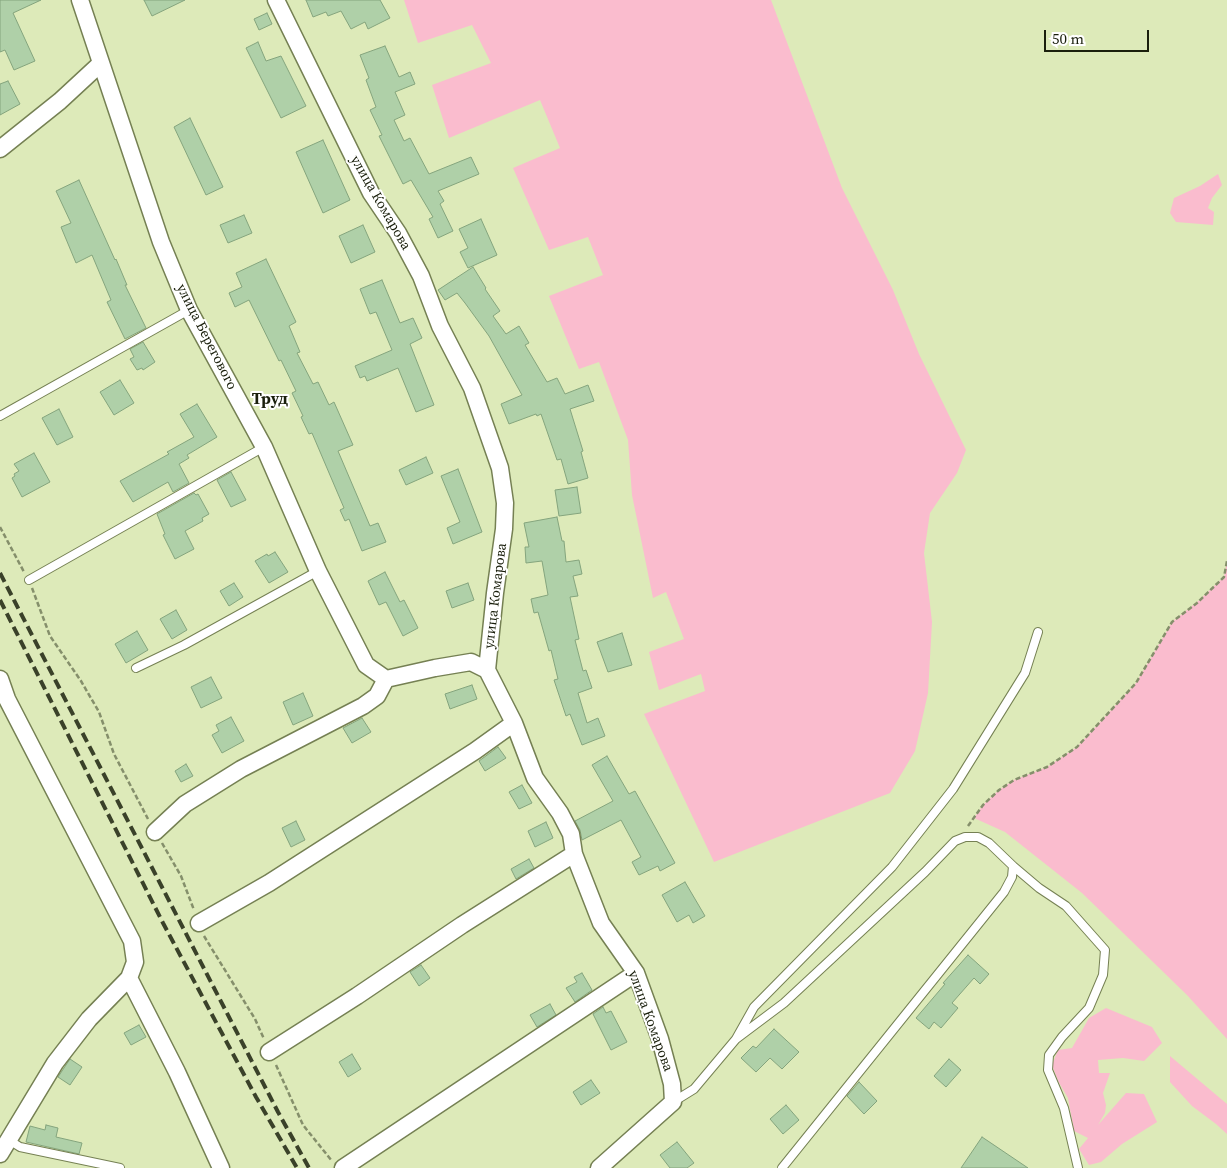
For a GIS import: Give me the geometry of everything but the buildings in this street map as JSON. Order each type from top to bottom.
[{"type":"street","name":"улица Берегового","points":[[80,0],[161,242],[189,310],[264,448],[318,571],[366,665],[386,679]]},
{"type":"street","name":"улица Комарова","points":[[276,0],[372,193],[398,233],[421,276],[440,326],[472,388],[500,468],[505,503],[504,529],[494,593],[488,670],[514,723],[534,778],[560,813],[571,834],[574,854],[601,923],[636,973],[668,1069],[672,1084],[673,1102]]},
{"type":"street","points":[[0,149],[60,101],[100,64]]},
{"type":"street","points":[[155,832],[184,804],[242,768],[363,706],[377,696],[386,679],[471,662],[488,670]]},
{"type":"street","points":[[0,679],[7,699],[132,941],[135,962],[129,978],[89,1018],[55,1064],[4,1147]]},
{"type":"street","points":[[199,923],[269,883],[475,751],[514,723]]},
{"type":"street","points":[[269,1052],[574,854]]},
{"type":"street","points":[[343,1168],[636,973]]},
{"type":"street","points":[[129,978],[177,1072],[221,1168]]},
{"type":"street","points":[[599,1168],[673,1102]]},
{"type":"lane","points":[[0,416],[189,310]]},
{"type":"lane","points":[[29,580],[264,448]]},
{"type":"lane","points":[[136,668],[184,645],[318,571]]},
{"type":"lane","points":[[673,1102],[694,1089],[736,1039],[754,1007],[892,867],[953,789],[1025,673],[1038,632]]},
{"type":"lane","points":[[736,1039],[784,1003],[926,872],[955,841],[965,837],[978,837],[989,843],[1039,888],[1066,906],[1105,950],[1103,975],[1089,1008],[1062,1037],[1049,1056],[1048,1070],[1064,1108],[1078,1168]]},
{"type":"lane","points":[[782,1168],[1004,892],[1012,877],[1013,866]]},
{"type":"lane","points":[[4,1147],[20,1147],[120,1168]]},
{"type":"path","points":[[0,527],[29,580],[50,636],[81,681],[99,712],[114,754],[155,832],[181,876],[205,939],[255,1019],[269,1052],[290,1092],[303,1125],[337,1168]]},
{"type":"path","points":[[955,841],[983,805],[999,790],[1014,780],[1047,767],[1077,747],[1136,683],[1172,622],[1224,577],[1227,561]]},
{"type":"shaded area","points":[[404,0],[771,0],[842,188],[893,290],[919,354],[966,450],[957,473],[930,513],[924,553],[932,622],[928,693],[915,751],[890,793],[714,862],[644,714],[705,691],[701,674],[659,690],[649,652],[684,639],[666,592],[653,598],[632,495],[628,440],[599,362],[579,369],[549,296],[603,275],[588,237],[549,250],[513,168],[560,148],[540,100],[449,138],[432,85],[491,63],[472,25],[418,43]]},
{"type":"shaded area","points":[[1218,174],[1222,185],[1212,198],[1208,208],[1214,212],[1213,225],[1176,222],[1170,213],[1174,198],[1200,186]]},
{"type":"shaded area","points":[[1227,561],[1227,1039],[1187,995],[1082,893],[1005,832],[974,818],[983,805],[999,790],[1014,780],[1047,767],[1077,747],[1136,683],[1172,622],[1224,577]]},
{"type":"shaded area","points":[[1106,1008],[1152,1027],[1162,1043],[1144,1061],[1123,1058],[1098,1060],[1099,1073],[1110,1073],[1103,1093],[1106,1105],[1105,1113],[1098,1125],[1126,1093],[1144,1094],[1157,1122],[1122,1144],[1101,1162],[1089,1165],[1079,1149],[1088,1138],[1074,1131],[1068,1098],[1058,1081],[1052,1065],[1058,1050],[1072,1048],[1089,1018]]},
{"type":"shaded area","points":[[1170,1056],[1227,1104],[1227,1134],[1192,1106],[1170,1082]]},
{"type":"railway","points":[[0,573],[278,1112],[309,1168]]},
{"type":"railway","points":[[0,600],[163,923],[256,1097],[297,1168]]},
{"type":"district","name":"Труд","points":[[270,400]]}]
